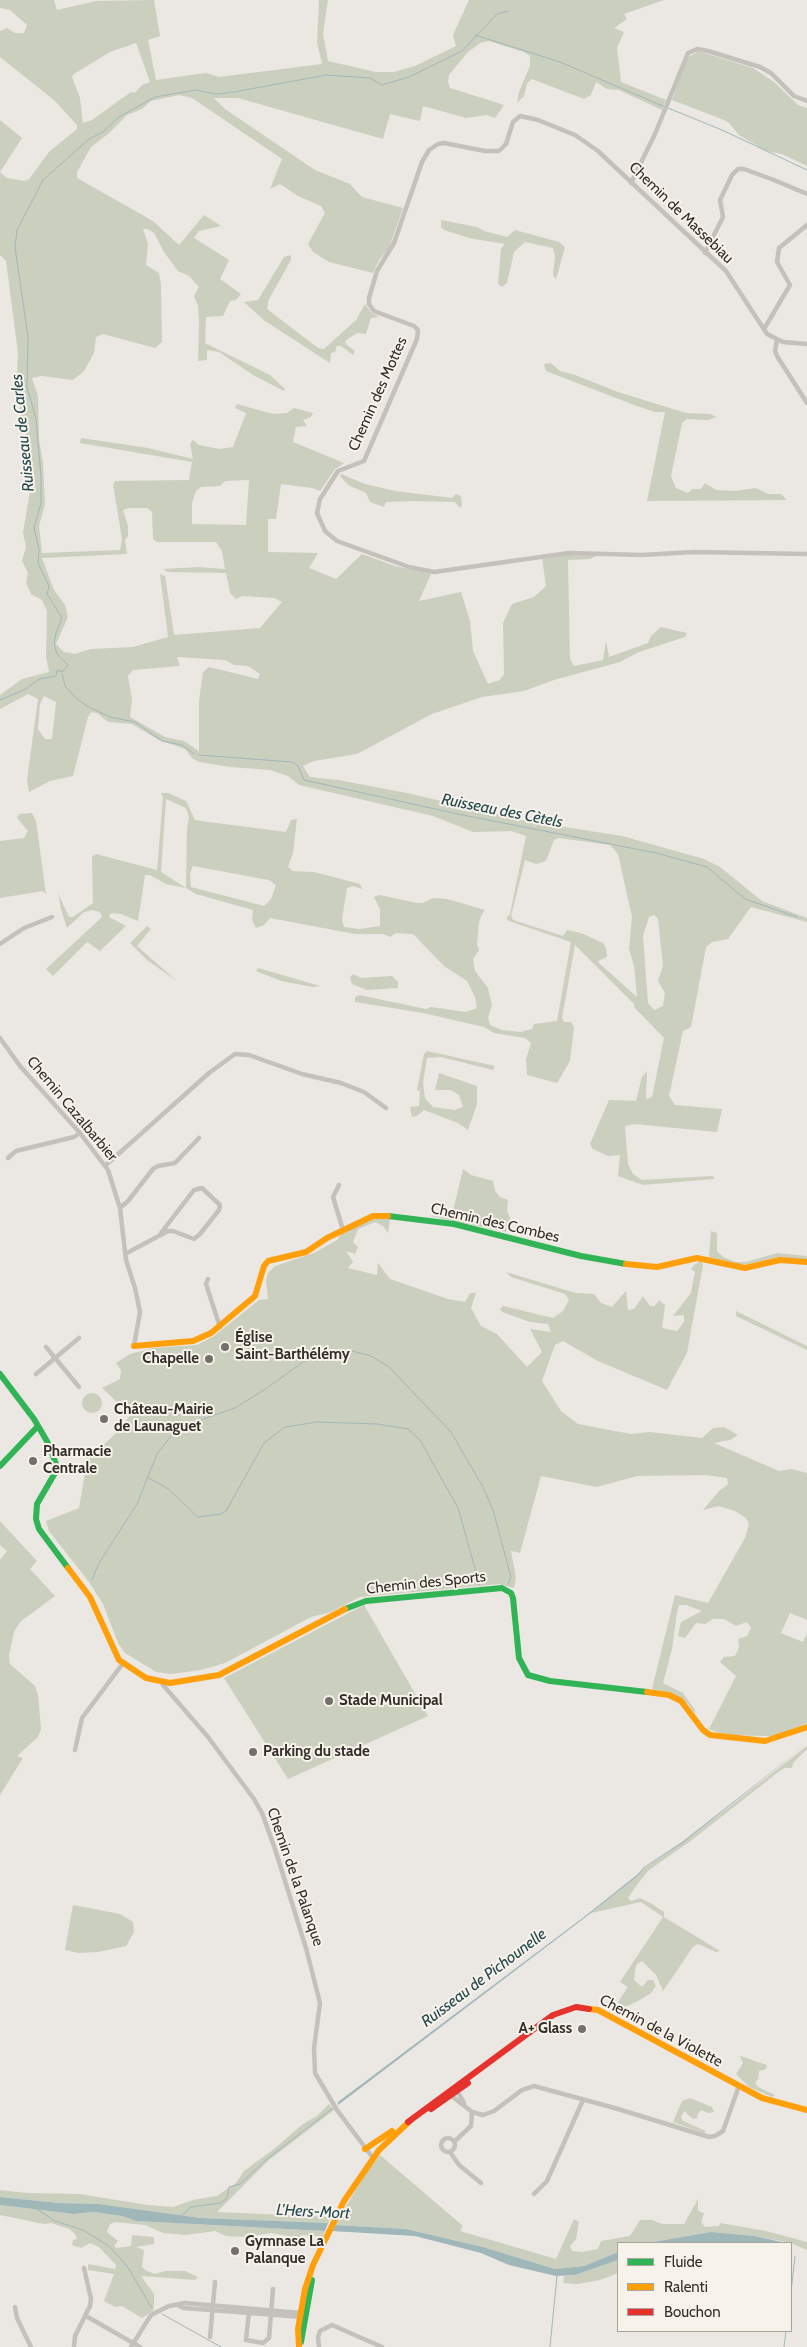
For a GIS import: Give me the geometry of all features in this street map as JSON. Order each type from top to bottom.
[{"type":"street","points":[[632,183],[659,125],[688,53],[697,50],[708,51],[760,66],[794,96],[807,101]]},
{"type":"street","name":"Chemin de Massebiau","points":[[520,116],[538,120],[575,135],[598,151],[732,279],[764,329],[778,340],[807,344]]},
{"type":"street","name":"Chemin des Mottes","points":[[520,116],[513,122],[506,144],[499,151],[485,151],[444,143],[429,150],[422,162],[394,243],[377,271],[369,298],[369,304],[374,311],[414,326],[418,330],[417,339],[364,461],[338,471],[320,499],[317,513],[325,531],[337,541],[370,554],[409,567],[434,572],[569,552],[642,555],[694,552],[807,554]]},
{"type":"street","points":[[705,253],[723,217],[720,200],[732,175],[738,169],[744,169],[807,194]]},
{"type":"street","points":[[764,329],[790,285],[790,280],[777,262],[779,248],[807,225]]},
{"type":"street","points":[[778,340],[775,351],[777,356],[807,403]]},
{"type":"street","points":[[0,944],[24,928],[52,917]]},
{"type":"street","name":"Chemin Cazalbarbier","points":[[0,1038],[20,1066],[106,1165],[120,1208],[125,1254],[136,1288],[140,1312],[134,1346]]},
{"type":"street","points":[[106,1165],[208,1073],[236,1054],[249,1055],[302,1074],[342,1083],[364,1092],[386,1108]]},
{"type":"street","points":[[8,1158],[16,1151],[74,1137],[80,1133]]},
{"type":"street","points":[[120,1208],[128,1201],[153,1169],[158,1166],[175,1163],[199,1138]]},
{"type":"street","points":[[339,1185],[333,1196],[343,1230]]},
{"type":"street","points":[[125,1254],[152,1241],[161,1233],[198,1188],[202,1188],[220,1204],[219,1210],[200,1234],[194,1238],[173,1231],[161,1233]]},
{"type":"street","name":"Chemin des Combes","points":[[134,1346],[193,1341],[220,1326],[255,1296],[264,1266],[268,1261],[306,1252],[343,1230],[373,1216],[401,1216],[454,1224],[562,1251],[638,1266],[657,1266],[698,1258],[732,1267],[745,1268],[780,1260],[807,1262]]},
{"type":"street","points":[[208,1279],[206,1284],[220,1326]]},
{"type":"street","points":[[36,1374],[56,1359],[78,1338]]},
{"type":"street","points":[[46,1347],[79,1387]]},
{"type":"street","points":[[0,1374],[38,1426],[0,1466]]},
{"type":"street","name":"Chemin des Sports","points":[[38,1426],[52,1453],[56,1468],[36,1504],[38,1527],[90,1597],[111,1643],[123,1663],[155,1681],[177,1683],[225,1673],[348,1608],[366,1601],[502,1588],[511,1593],[513,1598],[519,1658],[521,1665],[528,1675],[550,1681],[669,1695],[680,1701],[703,1730],[710,1735],[725,1738],[765,1741],[807,1727]]},
{"type":"street","points":[[75,1750],[82,1718],[123,1663]]},
{"type":"street","name":"Chemin de la Palanque","points":[[163,1685],[208,1737],[254,1799],[269,1830],[309,1958],[320,2003],[314,2048],[314,2073],[337,2110],[373,2158]]},
{"type":"street","name":"Chemin de la Violette","points":[[365,2149],[454,2092],[509,2048],[560,2011],[587,2007],[608,2014],[762,2098],[807,2110]]},
{"type":"street","points":[[454,2092],[472,2112],[487,2114],[522,2090],[534,2086],[709,2137],[723,2131],[739,2086]]},
{"type":"street","points":[[454,2092],[464,2103]]},
{"type":"street","points":[[534,2194],[547,2181],[582,2100]]},
{"type":"street","points":[[454,2142],[471,2126],[472,2112]]},
{"type":"street","name":"Chemin de la Violette","points":[[373,2158],[378,2150],[409,2120]]},
{"type":"street","points":[[454,2142],[447,2138],[442,2142],[444,2150],[450,2152],[459,2165],[481,2183]]},
{"type":"street","points":[[450,2152],[455,2147],[454,2142]]},
{"type":"street","points":[[300,2347],[302,2315],[320,2253],[352,2186],[373,2158]]},
{"type":"street","points":[[74,2347],[74,2336],[86,2316],[91,2299],[84,2268]]},
{"type":"street","points":[[210,2337],[215,2282]]},
{"type":"street","points":[[249,2311],[246,2340],[263,2343],[269,2338],[273,2289]]},
{"type":"street","points":[[132,2345],[151,2315],[177,2305],[302,2315]]},
{"type":"street","points":[[14,2307],[17,2318],[31,2347]]},
{"type":"street","points":[[86,2316],[132,2345],[140,2347]]},
{"type":"street","points":[[319,2347],[318,2337],[320,2331],[332,2325],[382,2347]]},
{"type":"green space","points":[[0,0],[54,0],[57,10],[96,1],[154,0],[160,36],[148,40],[156,80],[206,73],[219,77],[322,64],[317,42],[319,0],[328,0],[323,34],[328,61],[376,72],[394,72],[415,66],[456,46],[453,35],[469,0],[664,0],[624,14],[627,19],[614,28],[624,32],[617,48],[621,82],[666,100],[662,110],[619,90],[607,89],[596,82],[591,95],[584,99],[532,79],[527,83],[524,96],[517,103],[519,92],[530,66],[530,56],[524,52],[489,41],[480,43],[467,53],[449,75],[448,82],[450,88],[504,105],[495,118],[487,115],[466,118],[423,106],[420,121],[390,114],[383,139],[238,98],[214,98],[225,109],[315,170],[350,184],[362,197],[403,208],[389,248],[379,260],[373,273],[329,262],[313,252],[308,244],[325,213],[321,206],[298,196],[280,184],[270,189],[282,159],[192,98],[179,95],[151,101],[142,109],[127,115],[108,134],[91,147],[77,172],[77,178],[153,221],[179,245],[204,215],[221,226],[199,231],[194,238],[229,260],[220,279],[241,294],[236,300],[230,301],[223,316],[206,317],[205,343],[270,375],[285,389],[284,391],[253,375],[219,352],[207,350],[207,360],[198,361],[199,321],[198,306],[194,296],[199,287],[189,276],[178,271],[164,252],[154,233],[148,229],[143,229],[148,244],[146,265],[159,273],[161,284],[162,342],[155,348],[103,334],[96,337],[94,353],[84,371],[73,380],[42,376],[32,378],[38,396],[39,439],[43,464],[45,504],[39,526],[42,553],[120,550],[122,539],[113,484],[116,481],[189,480],[192,462],[80,443],[81,438],[148,448],[193,459],[190,444],[193,440],[199,445],[219,449],[233,447],[246,413],[235,408],[237,404],[273,414],[287,413],[294,408],[313,413],[311,417],[303,420],[307,426],[296,427],[293,442],[344,463],[335,469],[320,491],[312,488],[281,484],[276,519],[268,519],[268,552],[318,553],[309,568],[336,579],[362,554],[395,566],[431,574],[419,601],[461,592],[470,621],[473,651],[488,684],[500,680],[504,674],[503,623],[512,604],[534,597],[546,586],[542,558],[567,555],[596,556],[590,559],[568,560],[570,659],[574,666],[603,660],[606,641],[609,657],[648,643],[651,636],[661,627],[687,633],[685,637],[639,652],[620,662],[554,680],[524,691],[482,697],[432,714],[357,754],[314,761],[303,766],[310,777],[338,780],[407,793],[526,821],[622,836],[704,859],[720,867],[762,901],[807,918],[807,922],[751,907],[728,939],[712,942],[706,947],[691,1027],[683,1031],[669,1096],[675,1105],[722,1109],[717,1132],[634,1124],[625,1126],[628,1164],[633,1174],[642,1180],[713,1176],[714,1179],[643,1185],[618,1176],[620,1155],[608,1156],[593,1149],[590,1144],[609,1100],[636,1101],[642,1077],[647,1071],[646,1099],[652,1097],[664,1038],[634,1007],[634,1004],[575,945],[562,1018],[564,1022],[571,1022],[574,1027],[570,1061],[557,1083],[527,1075],[526,1059],[531,1043],[525,1038],[494,1033],[484,1027],[423,1013],[355,1002],[355,997],[359,995],[426,1009],[431,1007],[466,1012],[477,1008],[475,997],[467,981],[444,966],[413,934],[396,933],[390,937],[383,934],[355,934],[270,918],[264,925],[256,928],[252,920],[253,910],[196,894],[186,888],[166,884],[150,875],[145,875],[138,921],[121,914],[111,913],[109,917],[126,926],[100,951],[87,942],[53,976],[46,969],[102,917],[100,912],[92,910],[84,912],[67,928],[58,893],[69,917],[73,917],[93,903],[92,857],[96,854],[157,870],[163,798],[161,793],[168,793],[186,801],[195,820],[286,832],[291,820],[297,819],[293,853],[288,867],[293,871],[314,872],[360,884],[362,889],[353,886],[347,888],[342,919],[344,927],[359,929],[380,926],[380,909],[374,897],[379,895],[417,903],[423,903],[433,898],[447,899],[485,910],[479,923],[477,945],[479,950],[473,959],[475,971],[488,988],[492,1005],[488,1018],[490,1025],[502,1030],[520,1032],[532,1029],[534,1024],[557,1021],[571,942],[509,921],[506,918],[510,914],[526,836],[511,831],[473,832],[433,816],[299,785],[288,776],[270,770],[199,762],[192,758],[185,749],[159,740],[132,724],[108,722],[97,713],[91,712],[88,717],[73,776],[50,781],[29,792],[27,780],[38,699],[28,694],[0,709],[0,695],[22,679],[49,672],[46,657],[47,611],[42,600],[31,594],[26,583],[28,573],[22,561],[26,547],[23,533],[31,485],[24,467],[23,449],[26,436],[24,422],[18,412],[23,401],[17,382],[18,353],[6,261],[0,255],[0,172],[7,178],[24,181],[29,179],[49,152],[77,129],[77,125],[54,100],[0,57],[0,31],[7,28],[15,33],[24,33],[27,25],[10,10],[0,8]],"holes":[[[136,43],[150,82],[142,85],[135,93],[131,92],[92,120],[83,123],[80,98],[72,77],[110,52]],[[249,480],[246,525],[192,524],[192,503],[196,491],[201,487],[220,486],[225,481]],[[147,508],[152,512],[153,539],[157,542],[216,542],[222,551],[225,569],[199,567],[163,569],[168,572],[226,573],[230,593],[236,599],[242,596],[274,598],[282,602],[260,628],[174,635],[165,576],[160,574],[168,637],[133,647],[91,649],[75,654],[64,652],[56,644],[68,617],[65,605],[54,590],[42,558],[127,554],[125,540],[128,536],[128,526],[123,510]],[[177,657],[225,660],[234,665],[248,666],[260,674],[258,679],[209,667],[203,672],[199,701],[199,751],[184,741],[165,737],[130,717],[132,699],[128,676],[133,670],[180,666]],[[44,696],[56,702],[52,739],[45,739],[38,729],[40,704]],[[166,799],[186,808],[189,817],[187,828],[186,888],[161,872]],[[559,838],[610,845],[618,854],[632,917],[629,949],[634,966],[637,997],[599,963],[598,961],[607,957],[606,948],[603,943],[581,933],[567,930],[563,936],[513,920],[511,916],[525,860],[536,864],[546,861],[554,840]],[[193,866],[269,880],[276,885],[271,899],[264,906],[191,887],[190,873]],[[654,915],[658,919],[663,966],[658,981],[665,993],[663,1006],[654,1010],[648,1003],[643,936],[649,917]]]},
{"type":"green space","points":[[698,51],[753,68],[774,82],[798,105],[807,108],[807,166],[782,154],[766,151],[739,135],[728,122],[672,100],[686,59]]},
{"type":"green space","points":[[0,120],[22,138],[0,172]]},
{"type":"green space","points":[[441,220],[477,227],[484,231],[507,237],[515,230],[559,242],[565,247],[556,279],[553,275],[555,256],[553,248],[525,242],[514,252],[507,283],[502,287],[498,284],[501,249],[505,244],[469,238],[444,230],[441,227]]},
{"type":"green space","points":[[291,255],[291,260],[269,299],[267,309],[318,348],[324,349],[356,320],[365,304],[372,313],[379,317],[371,318],[366,334],[357,333],[345,341],[355,351],[353,355],[341,346],[337,346],[335,352],[331,353],[330,363],[265,321],[244,302],[258,300],[284,257]]},
{"type":"green space","points":[[551,363],[560,371],[618,392],[686,413],[710,414],[717,417],[708,420],[687,419],[682,423],[671,476],[676,488],[688,493],[692,489],[701,489],[705,483],[716,490],[735,491],[756,488],[768,494],[781,494],[787,500],[647,501],[665,412],[655,412],[634,405],[546,371],[544,364]]},
{"type":"green space","points":[[341,474],[365,484],[395,491],[452,498],[456,494],[461,496],[462,505],[460,508],[455,502],[414,501],[386,502],[384,507],[370,502],[366,493],[348,485],[340,476]]},
{"type":"green space","points":[[32,813],[36,821],[46,894],[43,891],[0,898],[0,841],[24,838],[28,831],[17,818],[19,814]]},
{"type":"green space","points":[[147,926],[151,929],[137,946],[177,981],[147,960],[130,943]]},
{"type":"green space","points":[[258,968],[320,986],[313,987],[281,981],[256,971]]},
{"type":"green space","points":[[353,974],[361,978],[392,976],[398,982],[398,988],[367,990],[352,984],[350,977]]},
{"type":"green space","points":[[427,1051],[495,1066],[493,1070],[441,1057],[427,1058],[423,1083],[425,1098],[433,1107],[455,1110],[463,1107],[459,1095],[451,1090],[435,1090],[439,1073],[477,1086],[477,1104],[468,1130],[458,1123],[424,1110],[417,1116],[412,1117],[410,1107],[419,1106],[420,1091],[417,1090],[424,1054]]},
{"type":"green space","points":[[463,1169],[471,1175],[493,1181],[495,1191],[500,1197],[508,1200],[507,1211],[510,1218],[506,1232],[430,1216],[453,1211]]},
{"type":"green space","points":[[373,1218],[390,1219],[388,1233],[383,1226],[375,1222],[358,1229],[353,1242],[358,1247],[355,1254],[346,1251],[353,1262],[348,1268],[377,1275],[378,1263],[390,1279],[448,1299],[465,1302],[470,1293],[476,1293],[471,1308],[481,1326],[497,1334],[527,1367],[542,1352],[530,1329],[551,1332],[548,1324],[530,1322],[502,1312],[500,1309],[503,1306],[553,1318],[563,1311],[569,1300],[565,1294],[511,1277],[506,1272],[576,1293],[594,1294],[601,1303],[612,1307],[626,1291],[628,1310],[634,1309],[643,1296],[650,1306],[655,1306],[659,1300],[665,1305],[662,1328],[677,1331],[684,1322],[684,1315],[673,1316],[691,1293],[695,1272],[691,1269],[701,1261],[703,1265],[687,1353],[667,1390],[598,1361],[563,1341],[555,1345],[542,1381],[561,1411],[578,1424],[631,1434],[649,1432],[702,1438],[713,1428],[724,1427],[738,1435],[730,1440],[714,1443],[779,1471],[791,1469],[807,1473],[807,1620],[790,1613],[781,1633],[803,1642],[807,1633],[807,1723],[776,1736],[725,1735],[709,1729],[736,1676],[720,1662],[724,1657],[735,1656],[739,1647],[738,1639],[747,1636],[751,1628],[747,1622],[736,1626],[724,1619],[713,1619],[705,1624],[696,1623],[685,1638],[678,1636],[681,1622],[702,1611],[686,1605],[679,1605],[672,1649],[663,1683],[683,1693],[695,1710],[695,1714],[688,1704],[676,1695],[652,1689],[675,1595],[708,1603],[745,1538],[749,1524],[746,1518],[735,1511],[719,1506],[703,1510],[719,1491],[728,1484],[727,1478],[706,1475],[637,1476],[597,1487],[541,1476],[520,1553],[511,1551],[516,1578],[514,1588],[499,1584],[360,1597],[331,1612],[311,1617],[225,1663],[201,1670],[171,1674],[156,1672],[125,1653],[118,1643],[103,1604],[89,1582],[49,1531],[46,1521],[79,1508],[87,1461],[116,1433],[133,1412],[120,1405],[102,1388],[120,1379],[121,1370],[116,1363],[130,1354],[153,1348],[197,1345],[214,1336],[259,1300],[268,1299],[266,1281],[268,1273],[275,1266],[314,1253],[337,1240],[341,1234]]},
{"type":"green space","points":[[711,1231],[717,1233],[717,1251],[723,1257],[736,1262],[746,1262],[777,1253],[807,1256],[807,1260],[779,1257],[748,1264],[733,1265],[709,1257]]},
{"type":"green space","points":[[736,1311],[807,1346],[807,1350],[736,1316]]},
{"type":"green space","points":[[92,1393],[99,1396],[102,1403],[99,1410],[92,1413],[85,1410],[82,1403],[85,1396]]},
{"type":"green space","points":[[0,1521],[37,1561],[30,1569],[55,1596],[20,1622],[14,1632],[9,1655],[10,1664],[35,1686],[38,1695],[41,1729],[38,1737],[17,1756],[23,1758],[0,1795],[0,1560],[7,1551],[0,1545]]},
{"type":"green space","name":"Stade Municipal","points":[[364,1605],[428,1716],[288,1779],[224,1678]]},
{"type":"green space","points":[[807,1746],[807,1749],[793,1763],[792,1768],[784,1768],[777,1773],[692,1840],[649,1870],[639,1882],[628,1898],[631,1901],[640,1898],[652,1904],[664,1912],[664,1917],[720,1951],[716,1952],[698,1944],[693,1947],[663,1991],[656,1975],[642,1961],[636,1965],[634,1980],[642,1987],[648,1980],[653,1980],[656,1986],[650,1994],[638,2001],[625,2007],[620,2005],[618,2002],[628,1987],[620,1982],[663,1917],[641,1902],[591,1913],[639,1875],[645,1867],[683,1843]]},
{"type":"green space","points":[[73,1905],[120,1914],[133,1922],[134,1932],[126,1946],[98,1952],[79,1953],[65,1950]]},
{"type":"green space","points":[[740,2056],[767,2065],[766,2069],[759,2071],[758,2079],[755,2083],[758,2087],[775,2095],[772,2097],[749,2087],[736,2074],[743,2063]]},
{"type":"green space","points":[[690,2098],[712,2107],[714,2112],[708,2113],[701,2110],[697,2115],[698,2118],[693,2119],[684,2111],[681,2117],[683,2121],[706,2131],[704,2133],[673,2122],[682,2101]]},
{"type":"green space","points":[[329,2104],[334,2110],[269,2160],[217,2212],[331,2217],[328,2223],[201,2218],[99,2204],[59,2203],[0,2197],[0,2190],[27,2193],[79,2194],[173,2207],[193,2200],[217,2196],[236,2183],[244,2171],[303,2124],[317,2116]]},
{"type":"green space","points":[[380,2155],[463,2226],[460,2231],[556,2259],[574,2219],[579,2222],[576,2239],[570,2246],[572,2251],[582,2252],[598,2249],[601,2241],[630,2236],[640,2220],[652,2220],[662,2224],[684,2224],[698,2199],[698,2211],[704,2213],[701,2222],[705,2227],[719,2226],[720,2223],[766,2231],[807,2242],[807,2250],[792,2242],[711,2232],[653,2242],[617,2242],[617,2252],[584,2266],[555,2269],[483,2247],[406,2229],[335,2225],[365,2174]]},
{"type":"green space","points":[[0,2205],[74,2214],[94,2212],[122,2216],[136,2221],[325,2231],[320,2243],[317,2236],[302,2235],[299,2238],[271,2233],[247,2237],[226,2236],[215,2231],[186,2235],[163,2233],[145,2225],[115,2222],[110,2224],[107,2232],[118,2241],[114,2246],[117,2248],[131,2246],[132,2235],[154,2237],[154,2244],[136,2247],[144,2250],[142,2267],[147,2271],[155,2274],[165,2271],[185,2271],[198,2277],[195,2280],[141,2276],[154,2294],[153,2311],[142,2318],[122,2306],[115,2307],[104,2301],[114,2274],[88,2270],[88,2264],[115,2269],[116,2265],[99,2247],[90,2243],[81,2248],[72,2245],[73,2240],[77,2239],[75,2234],[69,2229],[51,2223],[44,2224],[0,2215]]},
{"type":"green space","points":[[617,2260],[617,2273],[600,2280],[578,2284],[563,2283],[564,2276],[575,2275]]},
{"type":"water","points":[[807,1744],[683,1843],[645,1867],[639,1875],[591,1913],[338,2105],[338,2102],[584,1917],[638,1874],[644,1867],[682,1842]]},
{"type":"water","points":[[0,2197],[59,2203],[99,2204],[201,2218],[328,2223],[325,2231],[136,2221],[122,2216],[94,2212],[74,2214],[0,2205]]},
{"type":"water","points":[[335,2225],[406,2229],[483,2247],[555,2269],[584,2266],[617,2252],[617,2260],[575,2275],[556,2276],[509,2265],[481,2253],[415,2236],[332,2231]]},
{"type":"water","points":[[711,2232],[755,2236],[782,2242],[653,2242]]},
{"type":"waterway","name":"Ruisseau de Carles","points":[[0,700],[26,689],[39,679],[56,676],[57,670],[62,672],[68,665],[57,654],[54,643],[62,618],[47,594],[49,586],[38,563],[39,549],[34,528],[41,503],[41,477],[36,419],[27,387],[28,337],[15,247],[17,230],[43,180],[89,139],[103,132],[119,117],[155,97],[196,90],[216,94],[234,92],[326,75],[370,78],[382,85],[409,77],[462,51],[497,14],[508,11]]},
{"type":"waterway","points":[[475,35],[560,62],[665,107]]},
{"type":"waterway","points":[[668,108],[722,130],[807,170]]},
{"type":"waterway","name":"Ruisseau des Cètels","points":[[62,674],[65,686],[87,706],[110,717],[135,722],[162,741],[182,745],[194,754]]},
{"type":"waterway","name":"Ruisseau des Cètels","points":[[199,755],[292,762],[298,766],[304,780],[458,814],[656,853],[707,867],[745,899],[797,917]]},
{"type":"waterway","points":[[92,1580],[99,1563],[137,1504],[157,1454],[174,1432],[186,1425],[235,1408],[303,1362],[317,1356],[352,1351],[371,1356],[388,1366],[451,1432],[483,1487],[493,1510],[511,1577],[508,1584]]},
{"type":"waterway","points":[[149,1478],[167,1488],[198,1517],[221,1514],[226,1511],[264,1443],[285,1427],[317,1422],[377,1424],[408,1429],[420,1440],[458,1508],[480,1586]]},
{"type":"waterway","name":"Ruisseau de Pichounelle","points":[[181,2216],[191,2207],[221,2203],[227,2198],[229,2187],[240,2184],[266,2160],[333,2108]]},
{"type":"waterway","points":[[37,2209],[55,2221],[83,2230],[109,2246],[127,2266],[152,2308]]},
{"type":"waterway","points":[[792,2283],[795,2256]]},
{"type":"waterway","points":[[550,2347],[557,2276]]},
{"type":"waterway","points":[[162,2314],[221,2347]]},
{"type":"waterway","points":[[784,2347],[786,2332]]},
{"type":"traffic: fast","points":[[388,1216],[454,1224],[581,1256],[626,1264]]},
{"type":"traffic: fast","points":[[0,1374],[34,1419],[48,1443],[56,1464],[55,1473],[37,1504],[36,1519],[39,1529],[68,1568]]},
{"type":"traffic: fast","points":[[0,1466],[38,1426]]},
{"type":"traffic: fast","points":[[345,1609],[366,1601],[502,1588],[511,1593],[513,1598],[519,1658],[528,1675],[550,1681],[647,1692]]},
{"type":"traffic: fast","points":[[301,2342],[312,2280]]},
{"type":"traffic: slow","points":[[134,1346],[193,1341],[211,1333],[255,1296],[264,1266],[268,1261],[306,1252],[327,1238],[373,1216],[388,1216]]},
{"type":"traffic: slow","points":[[626,1264],[657,1267],[697,1258],[745,1268],[780,1260],[807,1262]]},
{"type":"traffic: slow","points":[[68,1568],[90,1597],[119,1660],[146,1678],[170,1683],[219,1675],[345,1609]]},
{"type":"traffic: slow","points":[[647,1692],[669,1695],[681,1701],[703,1730],[710,1735],[765,1741],[807,1727]]},
{"type":"traffic: slow","points":[[589,2009],[598,2010],[762,2098],[807,2110]]},
{"type":"traffic: slow","points":[[299,2347],[298,2329],[305,2289],[313,2265],[344,2201],[379,2150],[411,2120]]},
{"type":"traffic: slow","points":[[365,2149],[392,2131]]},
{"type":"traffic: jam","points":[[408,2122],[553,2015],[576,2007],[589,2009]]},
{"type":"traffic: jam","points":[[431,2109],[468,2083]]},
{"type":"place","name":"Église Saint-Barthélémy","points":[[225,1347]]},
{"type":"place","name":"Chapelle","points":[[209,1359]]},
{"type":"place","name":"Château-Mairie de Launaguet","points":[[104,1419]]},
{"type":"place","name":"Pharmacie Centrale","points":[[33,1461]]},
{"type":"place","name":"Stade Municipal","points":[[329,1701]]},
{"type":"place","name":"Parking du stade","points":[[253,1752]]},
{"type":"place","name":"A+ Glass","points":[[582,2029]]},
{"type":"place","name":"Gymnase La Palanque","points":[[235,2251]]},
{"type":"water label","name":"L'Hers-Mort","points":[[313,2212]]}]
